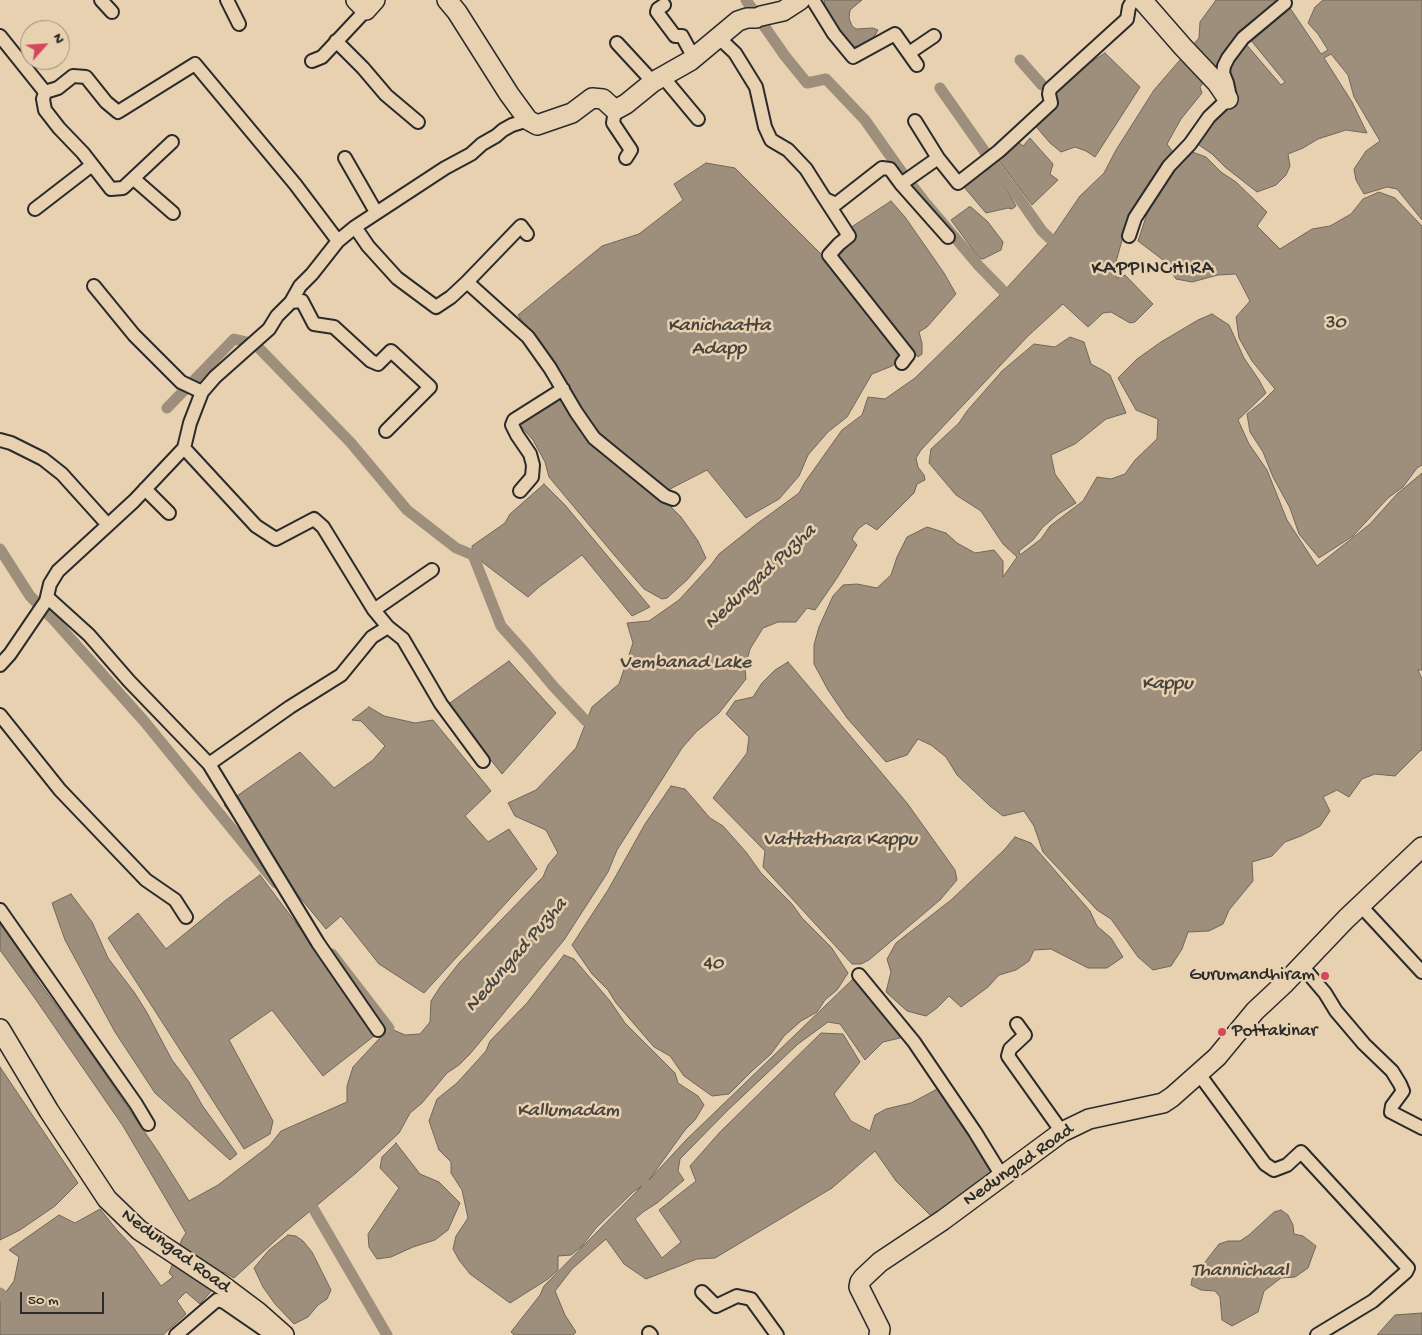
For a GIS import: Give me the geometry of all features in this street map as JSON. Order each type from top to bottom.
[{"type":"street","points":[[101,0],[112,12]]},
{"type":"street","points":[[227,0],[239,24]]},
{"type":"street","points":[[446,0],[457,12],[509,94],[528,120],[537,125],[546,123],[572,112],[592,98],[602,99],[615,110]]},
{"type":"street","points":[[615,110],[694,58],[738,21],[783,11],[800,0]]},
{"type":"street","points":[[813,0],[834,34],[853,57],[895,34],[917,65]]},
{"type":"street","points":[[915,121],[938,158],[958,184],[999,151],[1051,103],[1050,89],[1127,19],[1135,2],[1217,83],[1228,99]]},
{"type":"street","points":[[312,62],[322,57],[366,3]]},
{"type":"street","points":[[1129,236],[1135,218],[1169,166],[1190,144],[1208,117],[1230,97],[1223,73],[1228,58],[1242,38],[1284,3]]},
{"type":"street","points":[[664,5],[658,9],[658,12],[674,36],[682,36],[694,58]]},
{"type":"street","points":[[0,36],[45,92]]},
{"type":"street","points":[[909,53],[934,36]]},
{"type":"street","points":[[718,37],[736,53],[756,86],[765,127],[771,140],[788,150],[806,169],[849,236],[828,254],[908,355],[902,363]]},
{"type":"street","points":[[336,41],[386,95],[418,122]]},
{"type":"street","points":[[617,43],[698,119]]},
{"type":"street","points":[[45,92],[58,88],[73,76],[86,77],[106,102],[118,112],[196,64],[295,184],[338,241]]},
{"type":"street","points":[[45,92],[43,99],[46,110],[58,128],[111,189],[123,188],[172,142]]},
{"type":"street","points":[[615,110],[613,123],[631,150],[626,158]]},
{"type":"street","points":[[0,665],[10,654],[47,599],[50,584],[58,571],[145,489],[184,448],[190,423],[202,392],[215,377],[269,329],[291,302],[300,286],[338,241],[376,212],[445,168],[471,154],[503,130],[528,120]]},
{"type":"street","points":[[345,158],[376,212]]},
{"type":"street","points":[[901,184],[938,158]]},
{"type":"street","points":[[35,209],[92,165]]},
{"type":"street","points":[[825,199],[836,204],[882,168],[890,169],[948,237]]},
{"type":"street","points":[[134,179],[172,213]]},
{"type":"street","points":[[355,227],[368,246],[397,278],[436,307],[467,282],[521,226],[527,234]]},
{"type":"street","points":[[467,282],[528,337],[594,438],[665,496],[673,499]]},
{"type":"street","points":[[94,286],[134,335],[181,382],[202,392]]},
{"type":"street","points":[[291,302],[302,301],[314,324],[334,326],[371,361],[378,364],[391,351],[430,387],[386,431]]},
{"type":"street","points":[[520,491],[532,477],[533,465],[530,454],[512,425],[514,420],[562,389]]},
{"type":"street","points":[[0,440],[11,443],[43,459],[56,469],[108,525]]},
{"type":"street","points":[[184,448],[256,526],[276,539],[314,519],[323,527],[374,610],[388,627],[403,639],[441,704],[483,761]]},
{"type":"street","points":[[145,489],[169,514]]},
{"type":"street","points":[[374,610],[432,570]]},
{"type":"street","points":[[47,599],[89,635],[129,681],[209,764],[318,943],[378,1030]]},
{"type":"street","points":[[209,764],[290,707],[341,675],[372,637],[388,627]]},
{"type":"street","points":[[0,715],[67,797],[146,880],[175,900],[186,917]]},
{"type":"street","name":"Nedungad Road","points":[[879,1335],[880,1329],[859,1287],[863,1278],[880,1262],[943,1220],[1062,1132],[1089,1119],[1162,1103],[1183,1089],[1217,1057],[1255,1012],[1360,905],[1422,847]]},
{"type":"street","points":[[1360,905],[1422,972]]},
{"type":"street","points":[[0,910],[136,1104],[148,1124]]},
{"type":"street","points":[[1302,966],[1325,993],[1336,1011],[1364,1044],[1392,1071],[1400,1084],[1403,1091],[1392,1106],[1391,1112],[1422,1128]]},
{"type":"street","points":[[859,975],[914,1042],[975,1132],[1002,1176]]},
{"type":"street","points":[[1017,1024],[1025,1035],[1010,1049],[1008,1056],[1062,1132]]},
{"type":"street","name":"Nedungad Road","points":[[0,1029],[49,1111],[107,1199],[134,1225],[258,1312],[284,1335]]},
{"type":"street","points":[[1199,1074],[1265,1164],[1274,1170],[1287,1166],[1301,1152],[1406,1265],[1408,1270],[1373,1301],[1318,1335]]},
{"type":"street","points":[[702,1292],[716,1306],[737,1296],[751,1299],[778,1335]]},
{"type":"street","points":[[176,1335],[218,1300],[224,1302],[272,1335]]},
{"type":"water","points":[[824,0],[862,0],[850,10],[849,18],[852,26],[856,29],[873,28],[878,30],[874,37],[861,45],[851,48],[828,18]]},
{"type":"water","name":"Vembanad Lake","points":[[1216,0],[1280,0],[1243,30],[1200,87],[1202,93],[1181,119],[1167,144],[1173,152],[1126,226],[1114,269],[1115,274],[1117,278],[1125,275],[1153,304],[1135,322],[1130,323],[1111,312],[1103,313],[1088,327],[1063,304],[1028,336],[921,450],[916,458],[918,467],[925,480],[917,484],[914,493],[877,530],[866,523],[858,529],[852,539],[857,545],[815,610],[807,608],[796,622],[778,622],[763,628],[750,649],[745,667],[746,679],[719,713],[696,732],[682,748],[617,850],[608,872],[564,940],[470,1054],[447,1073],[422,1103],[410,1113],[399,1133],[356,1173],[286,1231],[234,1278],[224,1272],[200,1304],[186,1292],[177,1301],[186,1314],[163,1335],[0,1335],[0,1300],[14,1281],[19,1257],[9,1250],[59,1215],[75,1223],[100,1209],[133,1247],[161,1286],[173,1277],[169,1273],[186,1233],[123,1126],[0,950],[0,924],[159,1153],[189,1201],[218,1185],[269,1146],[281,1131],[347,1102],[347,1086],[353,1067],[389,1028],[405,1035],[420,1034],[430,1022],[431,1001],[440,987],[460,962],[543,877],[548,865],[558,853],[546,830],[515,816],[508,803],[536,790],[576,748],[592,707],[619,684],[633,643],[627,623],[649,621],[679,600],[719,554],[799,493],[842,430],[862,415],[868,397],[885,399],[915,378],[1003,292],[1048,243],[1080,196],[1104,173],[1116,150],[1154,90],[1199,38],[1200,22]]},
{"type":"water","points":[[1323,0],[1422,0],[1422,220],[1397,189],[1387,187],[1364,194],[1356,180],[1354,169],[1366,151],[1380,141],[1354,97],[1348,75],[1331,54],[1324,58],[1352,102],[1367,133],[1346,130],[1318,139],[1288,154],[1290,166],[1286,175],[1276,185],[1257,192],[1196,143],[1217,114],[1227,110],[1235,101],[1226,68],[1245,43],[1281,85],[1285,82],[1249,38],[1284,8],[1290,8],[1321,54],[1328,50],[1308,23],[1315,7]]},
{"type":"water","points":[[1105,53],[1140,87],[1095,157],[1075,147],[1061,152],[1050,143],[1033,123],[1056,97],[1055,91],[1082,68]]},
{"type":"water","points":[[1013,138],[1023,146],[1030,138],[1053,164],[1050,174],[1058,180],[1032,205],[994,154]]},
{"type":"water","name":"30","points":[[1187,150],[1206,157],[1221,172],[1236,182],[1267,212],[1257,226],[1280,249],[1312,229],[1330,226],[1351,214],[1363,199],[1379,192],[1395,198],[1422,226],[1422,465],[1417,468],[1403,487],[1388,498],[1353,536],[1319,558],[1299,534],[1290,508],[1273,477],[1263,452],[1250,432],[1247,414],[1275,389],[1252,361],[1239,338],[1236,317],[1250,301],[1236,274],[1218,275],[1192,282],[1176,279],[1163,260],[1138,241],[1148,211],[1165,178]]},
{"type":"water","name":"Kanichaatta Adapp","points":[[706,163],[735,168],[827,260],[904,356],[892,366],[872,374],[847,417],[828,432],[808,455],[799,476],[779,499],[746,518],[707,470],[668,490],[625,456],[595,428],[518,315],[602,246],[639,234],[683,200],[674,184]]},
{"type":"water","points":[[992,168],[1016,206],[1012,209],[1008,208],[986,213],[964,187],[982,172]]},
{"type":"water","points":[[891,201],[905,217],[944,273],[956,294],[927,327],[919,332],[922,354],[918,357],[833,254],[847,230]]},
{"type":"water","points":[[969,207],[988,222],[1003,242],[1001,250],[983,259],[979,258],[951,220]]},
{"type":"water","name":"Kappu","points":[[1212,314],[1229,325],[1244,358],[1266,393],[1238,420],[1249,444],[1267,470],[1287,520],[1317,566],[1370,524],[1397,494],[1422,473],[1422,670],[1418,670],[1422,679],[1422,750],[1395,776],[1375,774],[1362,779],[1349,797],[1337,790],[1323,797],[1330,811],[1320,826],[1285,842],[1272,856],[1252,862],[1253,881],[1229,910],[1223,924],[1209,931],[1188,932],[1182,949],[1171,966],[1153,970],[1138,957],[1111,919],[1097,910],[1043,852],[1034,826],[1024,811],[1003,816],[957,775],[946,757],[931,745],[918,739],[907,755],[886,762],[847,718],[828,690],[814,664],[814,645],[819,627],[833,596],[843,585],[857,584],[877,588],[891,575],[907,537],[927,527],[946,533],[957,543],[975,553],[994,550],[1003,561],[1003,577],[1017,557],[1003,544],[981,511],[956,495],[929,463],[931,449],[959,423],[1002,371],[1034,344],[1055,347],[1070,337],[1084,342],[1091,364],[1110,375],[1126,413],[1106,419],[1075,444],[1051,455],[1055,474],[1076,503],[1058,514],[1043,527],[1033,540],[1019,551],[1020,555],[1041,539],[1050,526],[1083,501],[1097,477],[1111,479],[1125,474],[1135,460],[1157,439],[1158,419],[1136,410],[1118,378],[1137,359],[1161,342]]},
{"type":"water","points":[[559,394],[681,517],[698,541],[706,558],[687,580],[667,598],[662,599],[644,589],[615,556],[549,477],[545,462],[533,440],[518,423]]},
{"type":"water","points":[[544,484],[565,505],[650,607],[632,616],[582,555],[528,597],[473,555],[472,546],[505,523],[510,514]]},
{"type":"water","points":[[509,661],[556,713],[502,774],[447,705]]},
{"type":"water","name":"Vattathara Kappu","points":[[788,662],[907,803],[955,870],[957,880],[940,900],[869,960],[861,964],[852,964],[763,867],[765,851],[713,798],[747,753],[749,737],[726,714],[735,701],[753,697],[762,683],[775,670]]},
{"type":"water","points":[[369,707],[384,716],[415,723],[433,720],[491,791],[465,816],[488,842],[509,829],[537,869],[424,993],[379,964],[341,916],[326,929],[224,805],[300,752],[334,788],[373,760],[385,746],[361,721],[352,720]]},
{"type":"water","name":"40","points":[[671,786],[685,789],[710,818],[723,826],[746,852],[761,873],[831,947],[848,973],[837,990],[825,1000],[817,1012],[801,1021],[784,1036],[771,1054],[729,1094],[712,1096],[684,1076],[670,1056],[654,1047],[616,1003],[608,990],[592,974],[572,945],[608,890],[645,824]]},
{"type":"water","points":[[1015,837],[1031,843],[1090,911],[1097,926],[1111,938],[1123,957],[1107,968],[1088,968],[1051,949],[1034,950],[1029,961],[1016,970],[999,975],[988,987],[961,1007],[949,996],[926,1016],[907,1011],[886,992],[891,972],[887,959],[896,943],[951,900],[1004,850]]},
{"type":"water","points":[[260,875],[378,1033],[323,1076],[272,1010],[229,1040],[273,1121],[270,1134],[244,1149],[108,938],[138,913],[166,949]]},
{"type":"water","points":[[71,894],[92,922],[108,958],[146,1011],[172,1060],[237,1154],[230,1160],[155,1093],[115,1032],[65,940],[52,903]]},
{"type":"water","name":"Kallumadam","points":[[564,955],[574,959],[610,1001],[625,1023],[675,1073],[678,1083],[698,1096],[704,1105],[695,1120],[685,1130],[649,1180],[686,1140],[854,978],[891,1021],[900,1038],[883,1042],[865,1060],[840,1024],[828,1022],[798,1044],[727,1111],[680,1159],[678,1171],[684,1180],[635,1219],[662,1258],[681,1242],[659,1210],[696,1181],[690,1166],[720,1132],[821,1033],[843,1034],[860,1062],[834,1094],[851,1121],[870,1131],[875,1115],[886,1109],[911,1103],[939,1088],[979,1148],[991,1173],[932,1217],[896,1181],[875,1151],[832,1188],[715,1258],[697,1259],[646,1279],[624,1264],[606,1239],[572,1269],[555,1291],[565,1315],[576,1332],[573,1335],[514,1335],[511,1332],[540,1295],[544,1286],[642,1186],[633,1192],[596,1228],[582,1246],[571,1255],[558,1256],[558,1270],[548,1279],[510,1303],[470,1274],[453,1249],[456,1236],[468,1218],[462,1190],[451,1173],[451,1162],[439,1150],[429,1121],[437,1099],[457,1083],[486,1051],[490,1041],[527,1003]]},
{"type":"water","points":[[0,1067],[78,1183],[55,1206],[20,1230],[0,1240]]},
{"type":"water","points":[[396,1143],[420,1174],[439,1182],[460,1203],[448,1230],[435,1240],[391,1257],[377,1259],[369,1247],[368,1234],[399,1188],[380,1168],[382,1157]]},
{"type":"water","name":"Thannichaal","points":[[1281,1210],[1288,1215],[1293,1225],[1294,1234],[1303,1236],[1316,1246],[1308,1268],[1295,1277],[1281,1278],[1264,1291],[1258,1312],[1232,1326],[1222,1320],[1220,1297],[1215,1291],[1201,1290],[1191,1285],[1192,1279],[1219,1244],[1228,1241],[1240,1241],[1274,1212]]},
{"type":"water","points":[[288,1235],[296,1236],[312,1252],[331,1290],[327,1299],[318,1305],[308,1317],[294,1324],[275,1304],[263,1287],[254,1268],[269,1250]]},
{"type":"water","points":[[1422,1313],[1422,1335],[1377,1335],[1395,1315]]},
{"type":"waterway","points":[[746,0],[785,56],[807,83],[826,79],[865,120],[924,201],[979,266],[1014,302]]},
{"type":"waterway","points":[[1020,60],[1042,85]]},
{"type":"waterway","points":[[940,88],[985,152]]},
{"type":"waterway","points":[[987,155],[1042,231],[1062,250]]},
{"type":"waterway","points":[[167,408],[234,339],[255,344],[351,443],[407,510],[456,548],[473,555],[501,626],[586,721]]},
{"type":"waterway","points":[[0,549],[30,596],[144,721],[276,883]]},
{"type":"waterway","points":[[332,954],[389,1028]]},
{"type":"waterway","points":[[313,1208],[387,1335]]},
{"type":"waterway","points":[[0,1293],[4,1297]]},
{"type":"place","name":"Gurumandhiram","points":[[1325,976]]},
{"type":"place","name":"Pottakinar","points":[[1222,1032]]},
{"type":"district","name":"KAPPINCHIRA","points":[[1153,270]]},
{"type":"water label","name":"Nedungad Puzha","points":[[761,578]]},
{"type":"water label","name":"Nedungad Puzha","points":[[517,956]]}]
